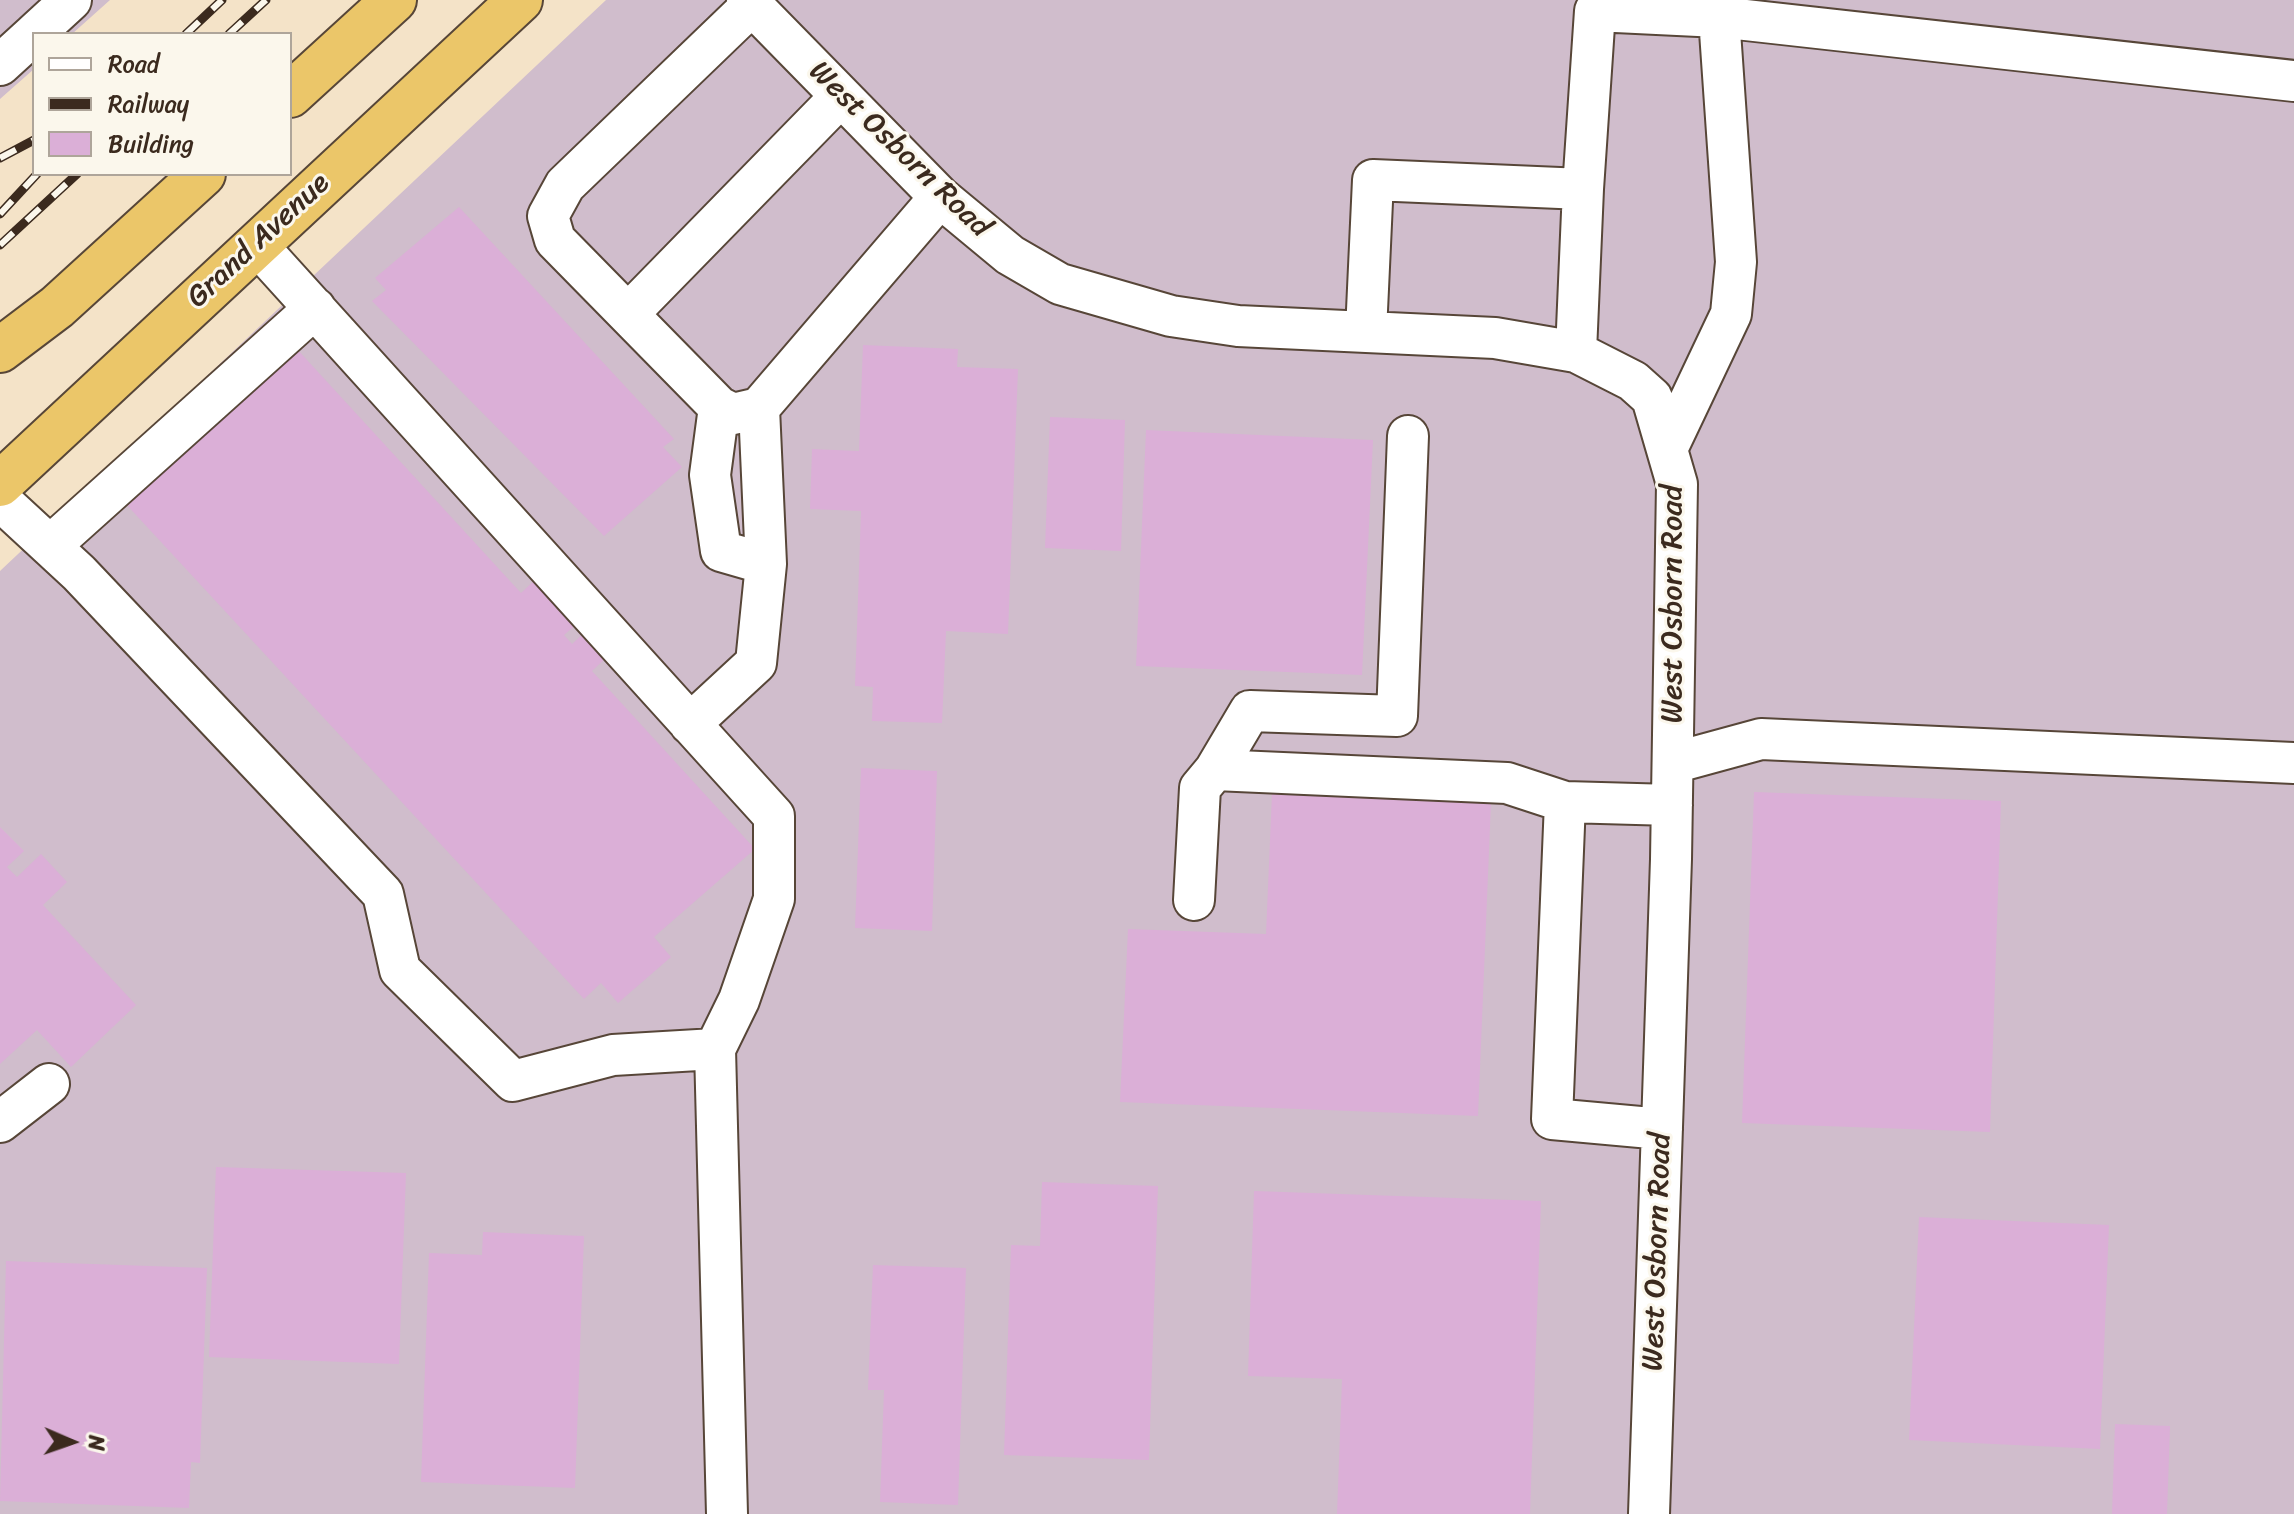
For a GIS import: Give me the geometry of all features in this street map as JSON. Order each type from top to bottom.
[{"type":"highway","points":[[292,93],[394,0]]},
{"type":"highway","name":"Grand Avenue","points":[[0,484],[520,0]]},
{"type":"highway","points":[[0,350],[57,307],[201,176]]},
{"type":"street","points":[[36,32],[71,0]]},
{"type":"street","points":[[749,3],[565,185],[548,216],[555,240],[719,407],[733,414],[759,408],[940,197]]},
{"type":"street","name":"West Osborn Road","points":[[749,3],[940,197],[1010,255],[1060,284],[1171,316],[1238,326],[1495,338],[1576,352],[1633,381],[1652,398],[1677,484],[1672,805],[1649,1514]]},
{"type":"street","points":[[1576,352],[1595,5],[2294,81]]},
{"type":"street","points":[[1667,449],[1731,314],[1736,262],[1719,17]]},
{"type":"street","points":[[0,65],[32,36]]},
{"type":"street","points":[[628,314],[841,96]]},
{"type":"street","points":[[1366,332],[1373,180],[1583,189]]},
{"type":"street","points":[[256,244],[774,816],[774,899],[739,1000],[715,1049],[727,1514]]},
{"type":"street","points":[[50,546],[315,308]]},
{"type":"street","points":[[719,407],[710,475],[721,551],[766,564]]},
{"type":"street","points":[[690,724],[756,663],[766,564],[759,408]]},
{"type":"street","points":[[1194,900],[1200,788],[1215,770],[1250,711],[1397,716],[1408,436]]},
{"type":"street","points":[[0,500],[79,573],[383,894],[400,970],[513,1081],[613,1055],[715,1049]]},
{"type":"street","points":[[1673,763],[1761,739],[2294,763]]},
{"type":"street","points":[[1215,770],[1507,783],[1565,802],[1672,805]]},
{"type":"street","points":[[1565,802],[1552,1119],[1662,1129]]},
{"type":"street","points":[[0,1122],[49,1084]]},
{"type":"shaded area","points":[[0,0],[110,0],[74,32],[32,32],[32,71],[0,99]]},
{"type":"shaded area","points":[[606,0],[2294,0],[2294,1514],[0,1514],[0,571]]},
{"type":"building","points":[[459,207],[674,439],[663,447],[682,467],[604,536],[372,301],[386,290],[375,278]]},
{"type":"building","points":[[863,345],[958,349],[957,367],[1018,369],[1008,634],[946,631],[942,723],[872,721],[873,687],[855,686],[861,511],[810,509],[812,449],[859,451]]},
{"type":"building","points":[[296,348],[521,593],[537,578],[578,623],[564,635],[572,644],[586,631],[609,655],[592,671],[755,849],[654,937],[671,957],[618,1003],[601,983],[584,999],[124,502]]},
{"type":"building","points":[[1050,417],[1125,420],[1121,551],[1045,548]]},
{"type":"building","points":[[1146,430],[1373,440],[1362,675],[1136,666]]},
{"type":"building","points":[[861,768],[937,771],[932,931],[855,928]]},
{"type":"building","points":[[1754,792],[2001,801],[1990,1132],[1742,1123]]},
{"type":"building","points":[[1272,793],[1491,802],[1478,1116],[1120,1102],[1128,929],[1266,934]]},
{"type":"building","points":[[0,827],[24,851],[7,867],[17,877],[41,854],[67,882],[43,905],[136,1005],[71,1067],[37,1030],[0,1064]]},
{"type":"building","points":[[216,1167],[406,1173],[399,1364],[209,1357]]},
{"type":"building","points":[[1042,1182],[1158,1186],[1149,1460],[1004,1455],[1011,1245],[1040,1246]]},
{"type":"building","points":[[1254,1191],[1541,1201],[1530,1514],[1337,1514],[1342,1379],[1248,1376]]},
{"type":"building","points":[[1919,1217],[2109,1225],[2100,1449],[1909,1440]]},
{"type":"building","points":[[483,1232],[584,1236],[575,1488],[421,1482],[429,1253],[482,1255]]},
{"type":"building","points":[[6,1261],[207,1268],[200,1463],[191,1462],[189,1508],[0,1501]]},
{"type":"building","points":[[873,1265],[966,1268],[958,1505],[880,1502],[884,1390],[868,1390]]},
{"type":"building","points":[[2115,1424],[2170,1426],[2167,1514],[2112,1514]]},
{"type":"railway","points":[[188,32],[222,0]]},
{"type":"railway","points":[[231,32],[266,0]]},
{"type":"railway","points":[[0,158],[32,141]]},
{"type":"railway","points":[[0,214],[35,176]]},
{"type":"railway","points":[[0,245],[75,176]]}]
